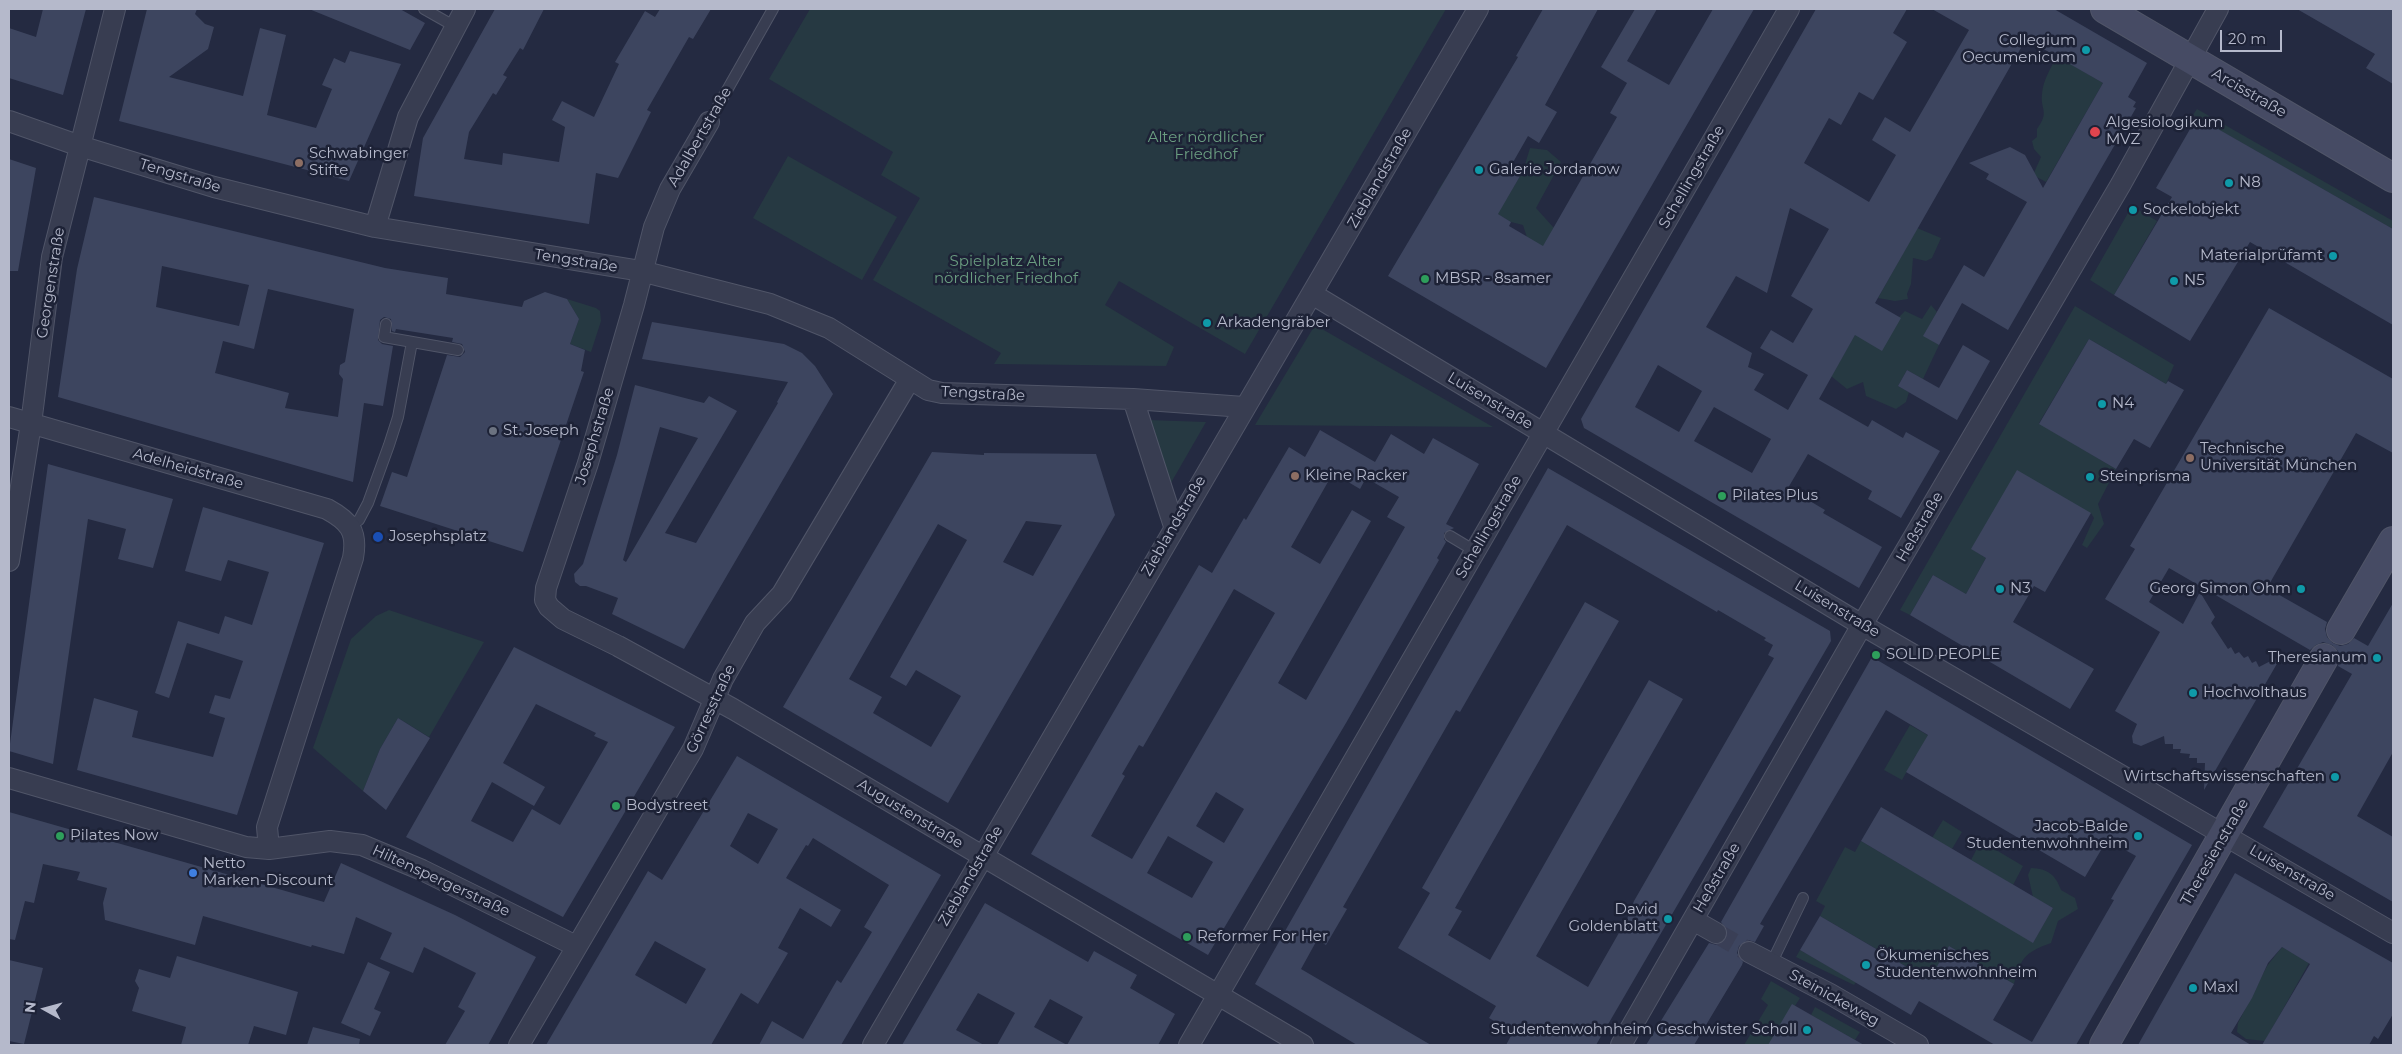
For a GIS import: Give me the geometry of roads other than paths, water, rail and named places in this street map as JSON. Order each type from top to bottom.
[{"type":"main road","name":"Arcisstraße","points":[[2105,9],[2393,178]]},
{"type":"main road","points":[[2341,630],[2393,541]]},
{"type":"main road","name":"Theresienstraße","points":[[2104,1045],[2324,658]]},
{"type":"street","name":"Georgenstraße","points":[[9,561],[31,424],[52,257],[115,9]]},
{"type":"street","name":"Zieblandstraße","points":[[873,1045],[1174,526],[1478,9]]},
{"type":"street","name":"Schellingstraße","points":[[1189,1045],[1788,9]]},
{"type":"street","name":"Heßstraße","points":[[1621,1045],[1862,625],[2067,277],[2218,9]]},
{"type":"street","points":[[375,227],[408,117],[460,17]]},
{"type":"street","name":"Tengstraße","points":[[9,121],[80,146],[214,187],[375,227],[641,272],[734,293],[799,314],[830,328],[874,354],[928,390],[942,393],[1133,399],[1244,407]]},
{"type":"street","name":"Adalbertstraße","points":[[641,272],[660,210],[709,122]]},
{"type":"street","name":"Josephstraße","points":[[545,600],[546,588],[588,463],[624,342],[641,272]]},
{"type":"street","name":"Luisenstraße","points":[[1312,294],[1862,625],[2393,933]]},
{"type":"street","name":"Görresstraße","points":[[519,1045],[693,749],[724,679],[755,623],[782,594],[910,379]]},
{"type":"street","points":[[1133,399],[1174,526]]},
{"type":"street","name":"Adelheidstraße","points":[[9,417],[327,509],[342,517],[352,532]]},
{"type":"street","points":[[269,848],[267,827],[353,558],[352,532]]},
{"type":"street","name":"Augustenstraße","points":[[545,600],[549,607],[563,619],[618,646],[715,700],[1303,1045]]},
{"type":"street","name":"Hiltenspergerstraße","points":[[9,778],[246,848],[269,848],[330,841],[362,845],[422,870],[576,946]]},
{"type":"street","points":[[1693,920],[1716,933]]},
{"type":"street","name":"Steinickeweg","points":[[1749,952],[1918,1045]]},
{"type":"lane","points":[[424,9],[460,17]]},
{"type":"lane","name":"Adalbertstraße","points":[[709,122],[773,9]]},
{"type":"lane","points":[[386,324],[384,338],[458,350]]},
{"type":"lane","points":[[352,532],[368,503],[398,417],[412,342]]},
{"type":"lane","points":[[1450,536],[1475,551]]},
{"type":"lane","points":[[1771,964],[1803,898]]},
{"type":"tunnel","points":[[1716,933],[1749,952]]},
{"type":"place","name":"Collegium Oecumenicum","points":[[2086,50]]},
{"type":"place","name":"Algesiologikum MVZ","points":[[2095,132]]},
{"type":"place","name":"Schwabinger Stifte","points":[[299,163]]},
{"type":"place","name":"Galerie Jordanow","points":[[1479,170]]},
{"type":"place","name":"N8","points":[[2229,183]]},
{"type":"place","name":"Sockelobjekt","points":[[2133,210]]},
{"type":"place","name":"Materialprüfamt","points":[[2333,256]]},
{"type":"place","name":"MBSR - 8samer","points":[[1425,279]]},
{"type":"place","name":"N5","points":[[2174,281]]},
{"type":"place","name":"Arkadengräber","points":[[1207,323]]},
{"type":"place","name":"N4","points":[[2102,404]]},
{"type":"place","name":"St. Joseph","points":[[493,431]]},
{"type":"place","name":"Technische Universität München","points":[[2190,458]]},
{"type":"place","name":"Kleine Racker","points":[[1295,476]]},
{"type":"place","name":"Steinprisma","points":[[2090,477]]},
{"type":"place","name":"Pilates Plus","points":[[1722,496]]},
{"type":"place","name":"Josephsplatz","points":[[378,537]]},
{"type":"place","name":"N3","points":[[2000,589]]},
{"type":"place","name":"Georg Simon Ohm","points":[[2301,589]]},
{"type":"place","name":"SOLID PEOPLE","points":[[1876,655]]},
{"type":"place","name":"Theresianum","points":[[2377,658]]},
{"type":"place","name":"Hochvolthaus","points":[[2193,693]]},
{"type":"place","name":"Wirtschaftswissenschaften","points":[[2335,777]]},
{"type":"place","name":"Bodystreet","points":[[616,806]]},
{"type":"place","name":"Pilates Now","points":[[60,836]]},
{"type":"place","name":"Jacob-Balde Studentenwohnheim","points":[[2138,836]]},
{"type":"place","name":"Netto Marken-Discount","points":[[193,873]]},
{"type":"place","name":"David Goldenblatt","points":[[1668,919]]},
{"type":"place","name":"Reformer For Her","points":[[1187,937]]},
{"type":"place","name":"Ökumenisches Studentenwohnheim","points":[[1866,965]]},
{"type":"place","name":"Maxl","points":[[2193,988]]},
{"type":"place","name":"Studentenwohnheim Geschwister Scholl","points":[[1807,1030]]},
{"type":"park label","name":"Alter nördlicher Friedhof","points":[[1206,146]]},
{"type":"park label","name":"Spielplatz Alter nördlicher Friedhof","points":[[1006,270]]}]
